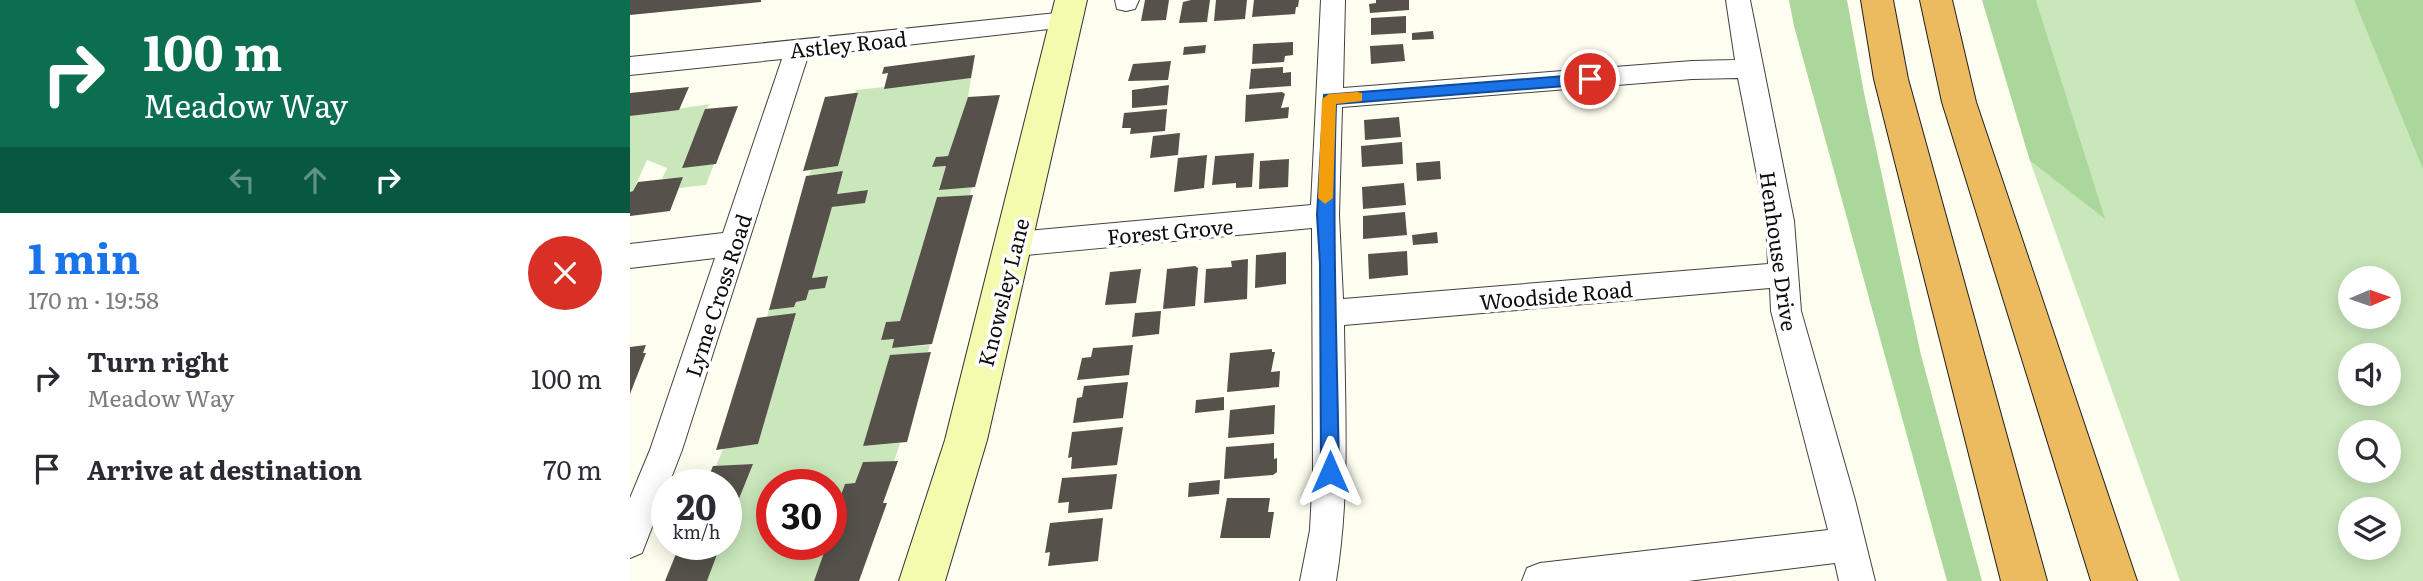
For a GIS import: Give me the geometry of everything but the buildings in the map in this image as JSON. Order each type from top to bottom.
[{"type":"highway","points":[[1877,0],[1891,79],[2024,581]]},
{"type":"highway","points":[[1936,0],[1959,102],[2114,581]]},
{"type":"main road","name":"Knowsley Lane","points":[[922,581],[966,440],[1068,10]]},
{"type":"street","points":[[1318,581],[1327,530],[1330,472],[1325,215],[1333,0]]},
{"type":"street","name":"Henhouse Drive","points":[[1738,0],[1780,221],[1786,311],[1838,500],[1846,545],[1857,581]]},
{"type":"street","name":"Astley Road","points":[[630,66],[798,48],[1068,10]]},
{"type":"street","name":"Lyme Cross Road","points":[[630,541],[666,450],[798,48]]},
{"type":"street","points":[[1329,99],[1692,70],[1749,69]]},
{"type":"street","name":"Forest Grove","points":[[1014,244],[1325,215]]},
{"type":"street","points":[[630,256],[733,244]]},
{"type":"street","name":"Woodside Road","points":[[1329,313],[1784,275]]},
{"type":"street","points":[[1540,581],[1846,545]]},
{"type":"green space","points":[[1789,0],[1847,0],[1864,93],[1921,355],[1982,581],[1947,581]]},
{"type":"green space","points":[[1982,0],[2036,0],[2105,219],[2030,161]]},
{"type":"green space","points":[[2036,0],[2354,0],[2423,170],[2423,581],[2180,581],[2030,161],[2104,218]]},
{"type":"green space","points":[[2354,0],[2423,0],[2423,170]]},
{"type":"green space","points":[[971,78],[968,97],[948,156],[936,157],[933,167],[946,166],[939,189],[972,187],[970,195],[937,197],[900,321],[886,322],[881,339],[894,339],[892,348],[930,345],[928,352],[890,356],[863,446],[900,443],[894,462],[863,462],[855,483],[847,484],[847,469],[756,469],[756,560],[821,560],[814,581],[707,581],[715,560],[742,560],[742,491],[753,464],[716,466],[723,449],[758,444],[796,314],[767,317],[769,310],[794,307],[796,302],[806,300],[809,290],[825,288],[827,276],[812,278],[832,207],[865,202],[868,190],[837,194],[843,171],[809,176],[811,170],[838,166],[858,94],[855,93],[856,90]]},
{"type":"green space","points":[[710,104],[705,110],[682,167],[714,164],[706,185],[679,188],[683,177],[662,179],[667,168],[647,160],[633,191],[630,192],[630,116]]},
{"type":"slow traffic","points":[[1325,198],[1329,99],[1357,97]]},
{"type":"route","points":[[1330,472],[1325,215],[1329,99],[1590,79]]}]
